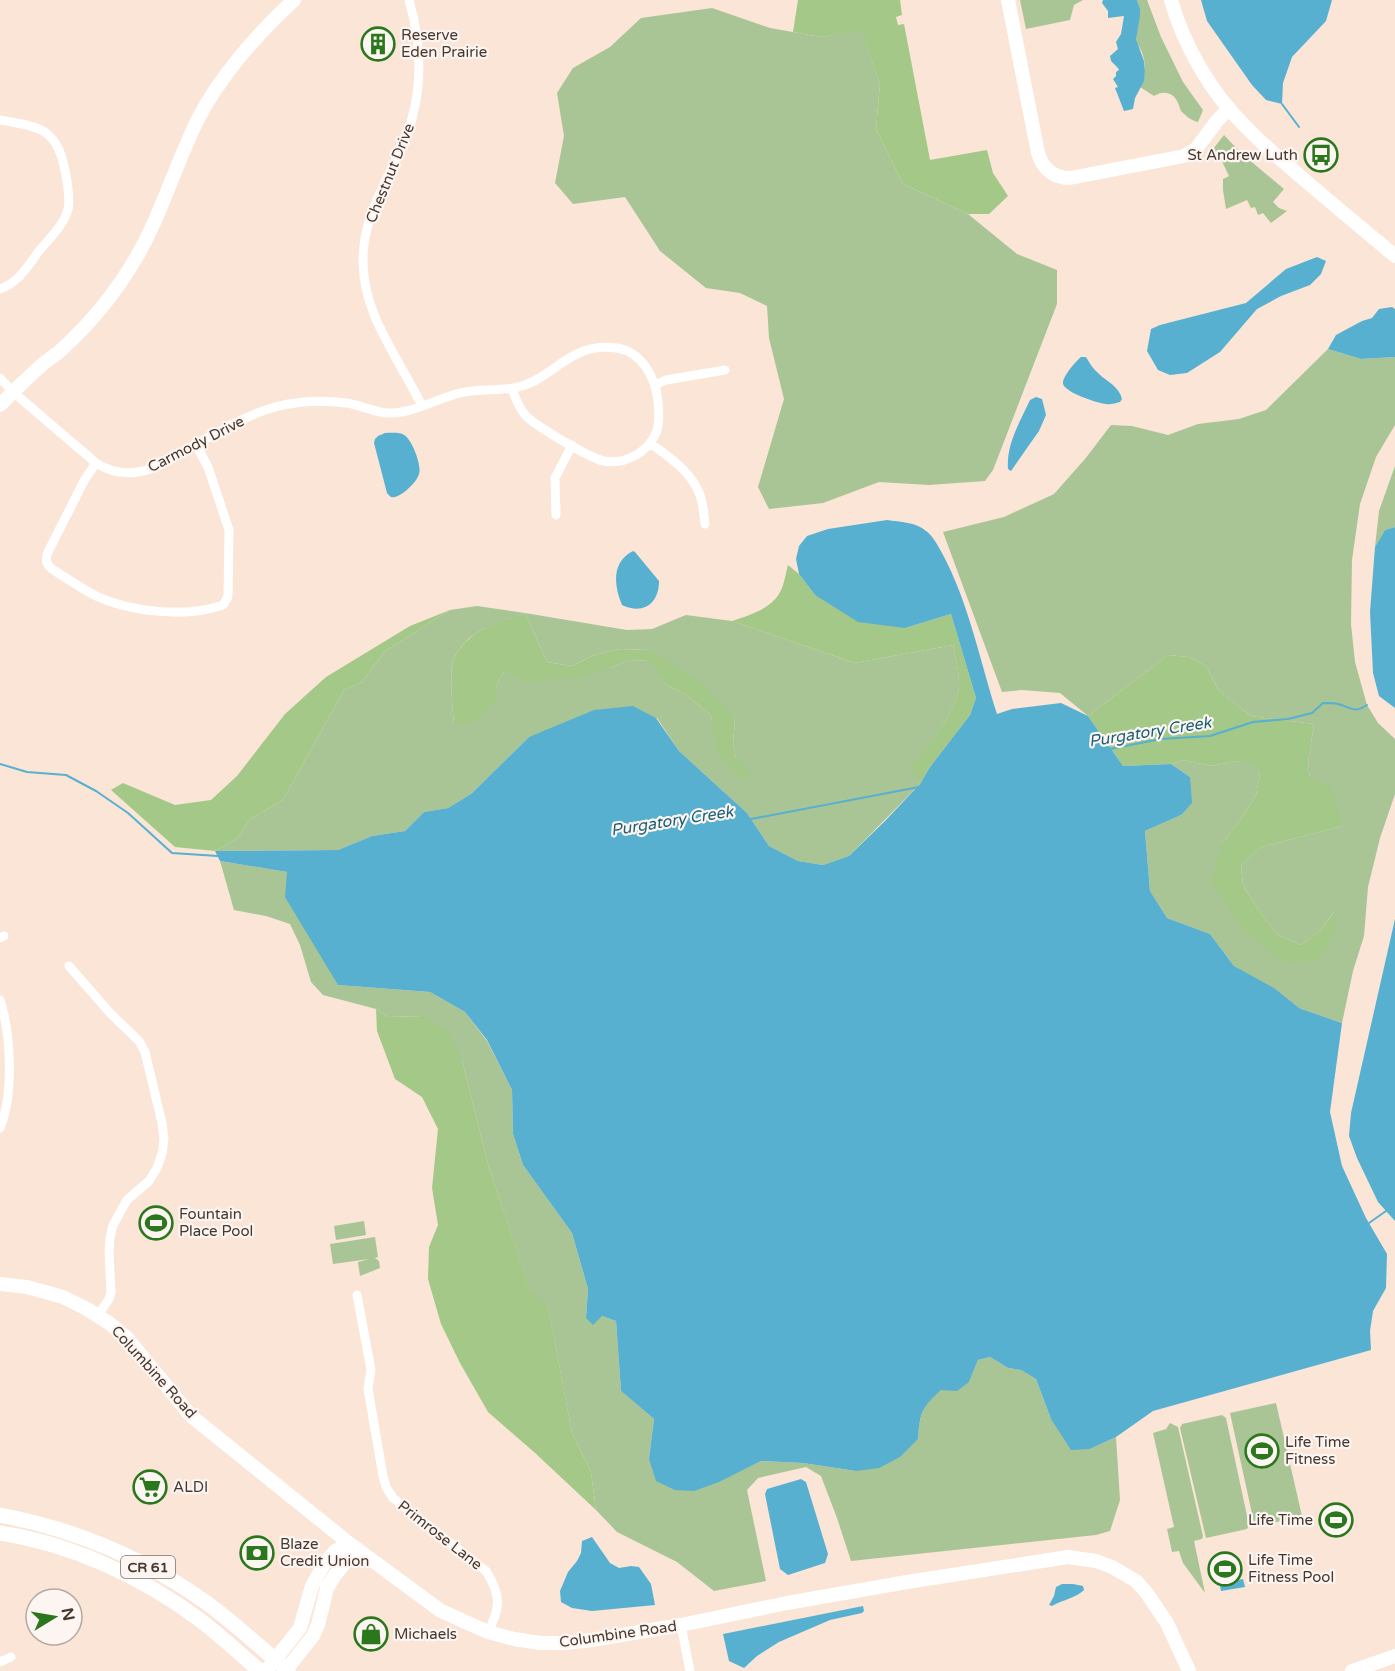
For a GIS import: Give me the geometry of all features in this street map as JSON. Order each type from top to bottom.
[{"type":"main road","name":"CR 61","points":[[0,1515],[77,1534],[142,1563],[208,1605],[280,1668]]},
{"type":"main road","name":"CR 61","points":[[0,1533],[73,1552],[108,1566],[142,1584],[201,1621],[260,1671]]},
{"type":"street","points":[[0,405],[91,320],[116,287],[136,258],[198,119],[208,102],[247,49],[275,17],[294,0]]},
{"type":"street","name":"Chestnut Drive","points":[[409,0],[419,46],[417,98],[411,125],[370,215],[363,262],[365,286],[371,309],[381,332],[422,405]]},
{"type":"street","points":[[1008,0],[1038,153],[1044,166],[1055,176],[1070,178],[1190,153],[1202,143],[1216,121],[1229,108]]},
{"type":"street","points":[[1171,0],[1187,42],[1203,71],[1243,125],[1395,256]]},
{"type":"street","points":[[0,120],[39,130],[54,141],[61,154],[69,202],[67,213],[60,225],[17,279],[0,289]]},
{"type":"street","points":[[596,347],[621,349],[641,361],[649,371],[655,385],[658,400],[656,432],[650,443],[630,459],[617,462],[604,461],[592,457],[527,417],[515,399],[512,388],[532,382],[571,355],[596,347]]},
{"type":"street","points":[[655,385],[666,380],[725,370]]},
{"type":"street","name":"Carmody Drive","points":[[0,378],[13,392],[96,463],[104,468],[131,474],[145,472],[259,412],[278,406],[303,402],[326,402],[348,404],[387,413],[401,412],[459,393],[512,388]]},
{"type":"street","points":[[650,443],[684,470],[693,482],[700,496],[705,524]]},
{"type":"street","points":[[556,515],[555,478],[572,445]]},
{"type":"street","points":[[96,463],[85,479],[45,558],[47,565],[94,595],[122,606],[158,612],[218,607],[223,605],[228,597],[229,530],[208,467],[196,446]]},
{"type":"street","points":[[69,966],[110,1013],[139,1041],[145,1052],[164,1138],[157,1168],[149,1181],[127,1200],[113,1225],[109,1252],[111,1292],[98,1315]]},
{"type":"street","points":[[0,1000],[7,1034],[9,1062],[8,1089],[0,1128]]},
{"type":"street","name":"Columbine Road","points":[[0,1284],[27,1287],[63,1297],[98,1315],[127,1338],[191,1416],[350,1544],[441,1611],[488,1632],[514,1639],[540,1642],[566,1643],[592,1640],[906,1581],[1068,1557],[1096,1561],[1136,1581],[1167,1623],[1190,1671]]},
{"type":"street","name":"Primrose Lane","points":[[357,1295],[371,1370],[368,1389],[386,1487],[393,1498],[486,1571],[494,1584],[498,1597],[495,1619],[488,1632]]},
{"type":"street","points":[[280,1668],[313,1636],[327,1588],[349,1558],[350,1544]]},
{"type":"street","points":[[681,1625],[690,1671]]},
{"type":"street","points":[[1352,1671],[1395,1656]]},
{"type":"street","points":[[0,1662],[11,1657]]},
{"type":"green space","points":[[798,0],[900,0],[902,15],[896,17],[898,25],[904,24],[930,160],[987,150],[993,173],[1008,196],[989,214],[968,214],[903,184],[876,129],[880,84],[861,31],[821,37],[793,32]]},
{"type":"green space","points":[[1020,0],[1083,0],[1074,5],[1070,20],[1026,29]]},
{"type":"green space","points":[[1137,0],[1147,0],[1161,37],[1183,82],[1203,110],[1198,122],[1182,112],[1171,94],[1164,93],[1154,96],[1140,87],[1144,78],[1145,64],[1136,39],[1139,14]]},
{"type":"green space","points":[[712,8],[770,28],[821,37],[861,30],[880,84],[876,129],[903,184],[968,214],[1017,254],[1057,270],[1057,304],[993,470],[985,481],[929,485],[879,482],[823,503],[769,509],[758,487],[784,399],[769,338],[767,306],[740,293],[706,288],[660,251],[625,197],[573,204],[555,183],[564,136],[557,93],[573,68],[610,47],[641,18]]},
{"type":"green space","points":[[1224,135],[1241,153],[1284,189],[1273,202],[1279,208],[1287,211],[1271,223],[1263,213],[1258,215],[1255,207],[1251,208],[1247,200],[1226,209],[1223,179],[1229,176],[1220,157],[1210,159],[1207,157]]},
{"type":"green space","points":[[1328,349],[1361,359],[1395,357],[1395,425],[1376,457],[1360,504],[1352,560],[1351,624],[1355,662],[1367,705],[1378,723],[1395,739],[1395,794],[1380,838],[1368,887],[1364,936],[1353,971],[1342,1023],[1299,1008],[1234,966],[1210,934],[1167,918],[1150,891],[1145,831],[1181,815],[1190,777],[1171,764],[1183,760],[1212,766],[1235,761],[1253,763],[1260,774],[1256,795],[1222,844],[1245,932],[1317,961],[1334,912],[1321,930],[1301,945],[1278,935],[1243,886],[1241,865],[1261,847],[1342,826],[1310,778],[1308,763],[1314,724],[1251,716],[1219,691],[1206,666],[1189,657],[1168,655],[1088,716],[1060,693],[1022,690],[1002,692],[943,532],[1004,517],[1054,494],[1111,425],[1132,426],[1168,435],[1198,424],[1239,419],[1266,410]]},
{"type":"green space","points":[[1395,466],[1395,527],[1385,530],[1375,547],[1379,511]]},
{"type":"green space","points":[[788,565],[799,574],[815,595],[905,628],[951,614],[976,698],[970,715],[930,767],[920,784],[910,767],[933,740],[946,720],[959,687],[953,645],[855,663],[732,621],[761,610],[773,601],[782,588]]},
{"type":"green space","points":[[477,606],[525,613],[627,630],[652,629],[686,615],[732,621],[855,663],[953,645],[959,687],[957,698],[947,719],[911,767],[920,784],[849,856],[823,865],[798,861],[769,846],[747,813],[679,751],[657,718],[529,737],[471,794],[448,808],[424,812],[405,831],[372,836],[338,850],[215,851],[237,839],[250,819],[283,800],[344,690],[362,682],[384,652],[450,610]],"holes":[[[525,613],[547,662],[572,666],[594,655],[620,649],[651,650],[735,719],[733,744],[736,758],[714,732],[711,715],[685,694],[666,685],[651,661],[629,660],[610,668],[504,671],[496,687],[454,724],[451,674],[453,662],[458,651],[473,636],[493,625]]]},
{"type":"green space","points":[[450,610],[384,652],[362,682],[344,690],[283,800],[250,819],[237,839],[215,851],[175,847],[111,790],[123,783],[175,805],[211,800],[237,776],[285,714],[326,677],[410,626]]},
{"type":"green space","points":[[525,613],[547,662],[572,666],[594,655],[620,649],[651,650],[704,685],[735,719],[733,744],[736,758],[754,776],[740,778],[716,753],[711,715],[685,694],[666,685],[650,661],[629,660],[580,677],[528,682],[504,671],[496,687],[497,699],[473,722],[454,724],[451,675],[453,662],[458,652],[465,643],[483,630]]},
{"type":"green space","points":[[1168,655],[1189,657],[1206,666],[1219,691],[1251,716],[1314,724],[1308,763],[1310,778],[1331,786],[1342,826],[1261,847],[1241,865],[1243,886],[1278,935],[1301,945],[1321,930],[1335,911],[1334,934],[1317,961],[1287,963],[1245,932],[1211,882],[1222,844],[1256,795],[1260,774],[1253,764],[1235,761],[1212,766],[1183,760],[1171,764],[1123,766],[1088,716]]},
{"type":"green space","points":[[220,861],[287,872],[338,985],[430,992],[465,1012],[487,1041],[512,1090],[513,1134],[523,1165],[572,1233],[588,1289],[586,1318],[602,1316],[616,1321],[621,1391],[654,1419],[649,1459],[740,1471],[761,1461],[803,1463],[856,1471],[918,1439],[923,1411],[930,1399],[944,1389],[969,1382],[978,1360],[990,1357],[1008,1368],[1021,1370],[1036,1379],[1051,1419],[1090,1449],[1116,1437],[1120,1500],[1110,1531],[1096,1535],[851,1561],[821,1476],[806,1467],[758,1478],[747,1490],[766,1581],[714,1591],[677,1562],[617,1532],[596,1510],[591,1472],[572,1433],[548,1307],[530,1291],[489,1168],[462,1060],[424,1016],[388,1017],[376,1009],[323,995],[311,982],[300,945],[290,924],[266,916],[234,910]]},
{"type":"green space","points":[[376,1009],[388,1017],[424,1016],[447,1030],[462,1060],[489,1168],[530,1290],[548,1306],[572,1433],[591,1472],[596,1510],[488,1412],[441,1324],[428,1279],[429,1247],[438,1225],[432,1188],[438,1129],[422,1097],[395,1079],[377,1031]]},
{"type":"green space","points":[[364,1221],[366,1235],[336,1240],[334,1226]]},
{"type":"green space","points":[[375,1237],[378,1257],[375,1258],[379,1261],[380,1268],[360,1276],[358,1262],[369,1259],[333,1264],[330,1244]]},
{"type":"green space","name":"Life Time Fitness","points":[[1276,1403],[1302,1516],[1255,1527],[1230,1413]]},
{"type":"green space","points":[[1222,1415],[1226,1418],[1249,1525],[1247,1529],[1206,1538],[1180,1428],[1182,1424]]},
{"type":"green space","points":[[1170,1423],[1178,1427],[1203,1536],[1202,1539],[1194,1541],[1205,1593],[1183,1563],[1179,1551],[1172,1552],[1167,1529],[1174,1527],[1153,1433],[1166,1429]]},
{"type":"water","points":[[1103,0],[1137,0],[1140,9],[1136,39],[1145,71],[1144,81],[1135,98],[1133,109],[1124,111],[1115,88],[1118,87],[1113,79],[1119,70],[1111,61],[1110,56],[1118,49],[1116,42],[1121,34],[1124,16],[1108,18],[1108,11],[1102,3]]},
{"type":"water","points":[[1201,0],[1332,0],[1326,21],[1292,57],[1283,83],[1282,104],[1266,100],[1252,85],[1207,21]]},
{"type":"water","points":[[1317,257],[1326,261],[1321,274],[1310,285],[1281,296],[1257,309],[1220,352],[1187,373],[1170,375],[1158,370],[1147,351],[1151,329],[1246,303],[1286,269]]},
{"type":"water","points":[[1392,307],[1395,309],[1395,357],[1361,359],[1328,349],[1336,335],[1372,318],[1379,309]]},
{"type":"water","points":[[1081,357],[1086,357],[1096,371],[1115,387],[1122,399],[1120,402],[1108,404],[1096,402],[1065,387],[1063,381],[1065,377]]},
{"type":"water","points":[[1036,397],[1042,399],[1046,415],[1039,431],[1011,471],[1008,469],[1008,460],[1011,442],[1030,400]]},
{"type":"water","points":[[385,433],[400,433],[407,437],[418,459],[420,470],[416,481],[406,491],[393,497],[387,493],[374,443],[378,436]]},
{"type":"water","points":[[887,520],[922,528],[939,547],[967,612],[997,714],[1012,709],[1061,703],[1088,716],[1123,766],[1171,764],[1190,777],[1192,803],[1181,815],[1145,831],[1150,891],[1167,918],[1210,934],[1234,966],[1274,988],[1299,1008],[1342,1023],[1330,1112],[1342,1166],[1366,1218],[1387,1254],[1386,1288],[1373,1311],[1370,1331],[1371,1350],[1153,1411],[1116,1437],[1090,1449],[1071,1450],[1051,1419],[1036,1379],[1021,1370],[1008,1368],[990,1357],[978,1360],[969,1382],[957,1391],[941,1390],[934,1396],[923,1411],[918,1439],[900,1457],[879,1468],[856,1471],[803,1463],[761,1461],[719,1482],[694,1491],[675,1490],[656,1481],[649,1459],[654,1419],[621,1391],[616,1321],[602,1316],[593,1325],[586,1318],[588,1289],[572,1233],[523,1165],[513,1134],[512,1090],[487,1040],[465,1012],[430,992],[338,985],[285,897],[287,872],[220,861],[215,851],[338,850],[372,836],[405,831],[424,812],[448,808],[471,794],[529,737],[594,710],[633,706],[656,718],[679,751],[747,813],[769,846],[798,861],[823,865],[849,856],[920,784],[930,767],[970,715],[976,698],[951,614],[905,628],[858,622],[815,595],[799,574],[796,559],[799,546],[807,536],[828,529]]},
{"type":"water","points":[[1395,527],[1395,708],[1379,696],[1373,673],[1370,612],[1375,547],[1385,530]]},
{"type":"water","points":[[633,551],[659,581],[653,601],[637,609],[622,605],[616,582],[621,561]]},
{"type":"water","points":[[1395,919],[1395,1221],[1378,1202],[1349,1136],[1351,1113]]},
{"type":"water","points":[[801,1479],[806,1482],[828,1554],[825,1563],[788,1575],[780,1569],[765,1494],[767,1489]]},
{"type":"water","points":[[592,1537],[610,1563],[619,1568],[639,1567],[651,1584],[655,1605],[592,1611],[572,1608],[561,1602],[560,1591],[568,1572],[581,1553],[582,1541]]},
{"type":"water","name":"Life Time Fitness Pool","points":[[1232,1556],[1237,1580],[1243,1579],[1245,1587],[1221,1591],[1214,1560]]},
{"type":"water","points":[[1062,1584],[1083,1586],[1084,1590],[1052,1606],[1049,1605],[1056,1587]]},
{"type":"water","points":[[863,1606],[862,1613],[830,1620],[779,1642],[757,1656],[744,1668],[729,1661],[723,1634]]},
{"type":"waterway","points":[[1282,104],[1299,127]]},
{"type":"waterway","name":"Purgatory Creek","points":[[1110,749],[1161,739],[1210,736],[1253,722],[1288,719],[1312,713],[1323,703],[1352,709],[1367,705]]},
{"type":"waterway","name":"Purgatory Creek","points":[[0,764],[27,772],[66,775],[96,791],[128,813],[172,853],[218,856]]},
{"type":"waterway","name":"Purgatory Creek","points":[[751,819],[919,787]]},
{"type":"waterway","name":"Purgatory Creek","points":[[1369,1223],[1386,1211]]},
{"type":"place","name":"Reserve Eden Prairie","points":[[378,44]]},
{"type":"place","name":"St Andrew Luth","points":[[1321,155]]},
{"type":"place","name":"Fountain Place Pool","points":[[156,1223]]},
{"type":"place","name":"Life Time Fitness","points":[[1262,1451]]},
{"type":"place","name":"ALDI","points":[[150,1487]]},
{"type":"place","name":"Life Time","points":[[1336,1520]]},
{"type":"place","name":"Blaze Credit Union","points":[[257,1553]]},
{"type":"place","name":"Life Time Fitness Pool","points":[[1225,1569]]},
{"type":"place","name":"Michaels","points":[[371,1634]]}]
